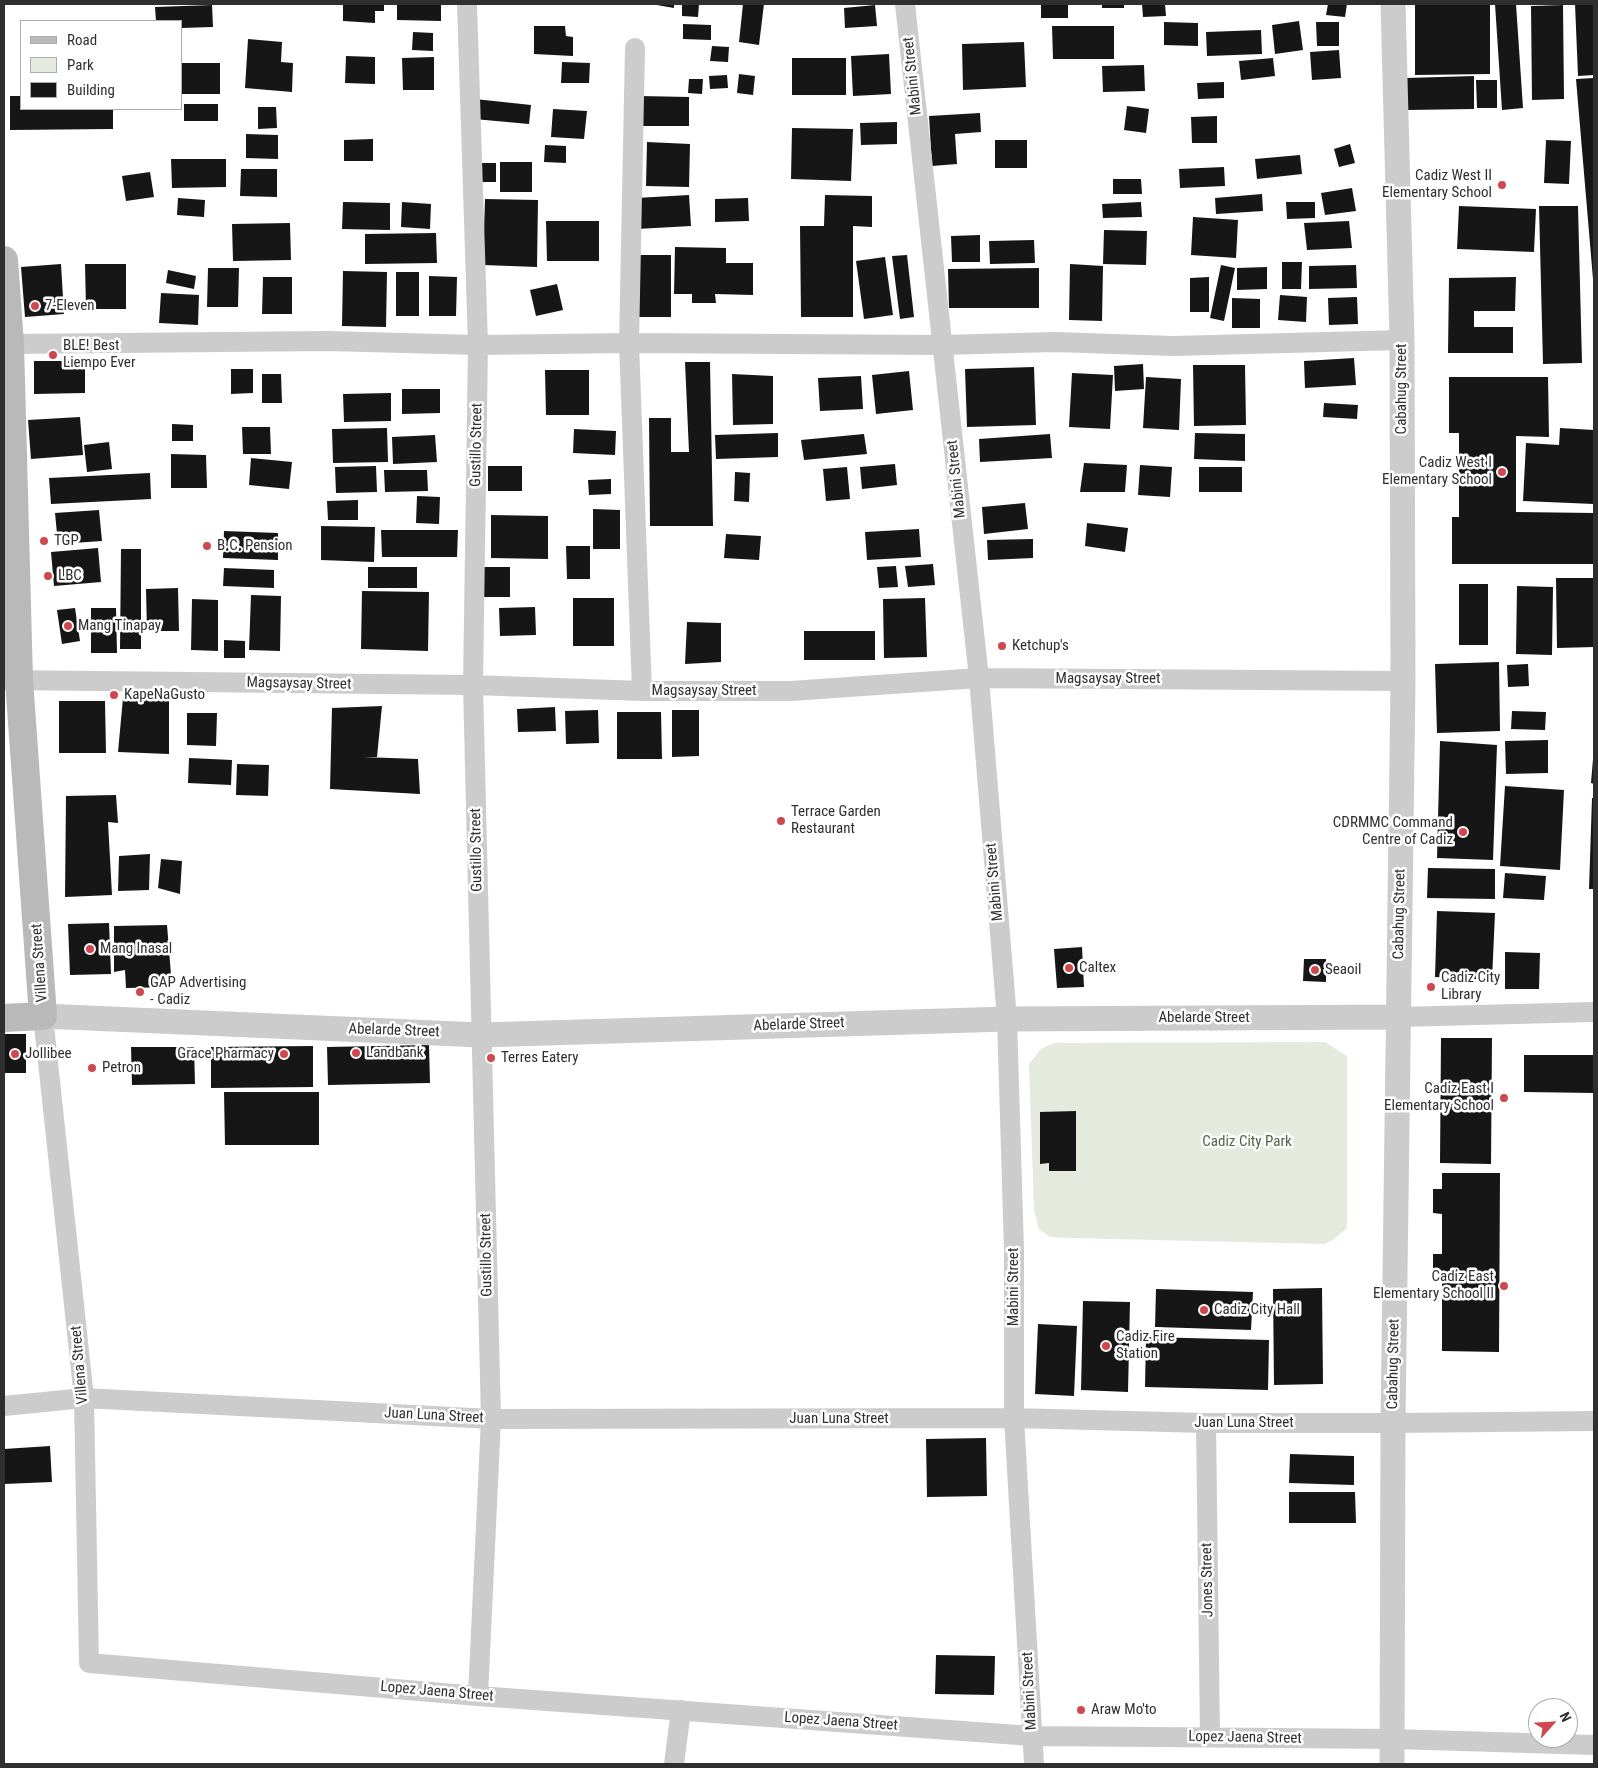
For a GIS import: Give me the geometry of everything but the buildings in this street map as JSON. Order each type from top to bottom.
[{"type":"main road","name":"Villena Street","points":[[4,260],[10,344],[12,680],[44,1016]]},
{"type":"main road","name":"Abelarde Street","points":[[4,1018],[44,1016]]},
{"type":"street","name":"Gustillo Street","points":[[467,4],[478,345],[473,685],[491,1419],[478,1696]]},
{"type":"street","name":"Mabini Street","points":[[905,4],[979,678],[1007,1018],[1014,1250],[1014,1418],[1034,1764]]},
{"type":"street","name":"Cabahug Street","points":[[1392,4],[1402,340],[1403,681],[1393,1423],[1392,1764]]},
{"type":"street","points":[[635,48],[629,343],[642,691]]},
{"type":"street","points":[[10,344],[328,341],[478,345],[629,343],[942,345],[1055,342],[1172,346],[1402,340]]},
{"type":"street","name":"Magsaysay Street","points":[[12,680],[473,685],[642,691],[791,691],[979,678],[1403,681]]},
{"type":"street","name":"Abelarde Street","points":[[44,1016],[481,1035],[1007,1018],[1399,1017],[1594,1012]]},
{"type":"street","name":"Villena Street","points":[[44,1016],[84,1398],[89,1664]]},
{"type":"street","name":"Juan Luna Street","points":[[4,1406],[84,1398],[491,1419],[1014,1418],[1206,1423],[1594,1421]]},
{"type":"street","name":"Jones Street","points":[[1206,1423],[1210,1737]]},
{"type":"street","name":"Lopez Jaena Street","points":[[89,1664],[478,1696],[1032,1736],[1210,1737],[1594,1745]]},
{"type":"street","points":[[674,1764],[681,1710]]},
{"type":"green space","name":"Cadiz City Park","points":[[1325,1042],[1347,1056],[1347,1228],[1333,1240],[1324,1244],[1072,1238],[1050,1237],[1039,1229],[1034,1210],[1029,1064],[1041,1049],[1055,1043]]},
{"type":"place","name":"Cadiz West II Elementary School","points":[[1502,185]]},
{"type":"place","name":"7-Eleven","points":[[35,306]]},
{"type":"place","name":"BLE! Best Liempo Ever","points":[[53,355]]},
{"type":"place","name":"Cadiz West I Elementary School","points":[[1502,472]]},
{"type":"place","name":"TGP","points":[[44,541]]},
{"type":"place","name":"B.C. Pension","points":[[207,546]]},
{"type":"place","name":"LBC","points":[[48,576]]},
{"type":"place","name":"Mang Tinapay","points":[[68,626]]},
{"type":"place","name":"Ketchup's","points":[[1002,646]]},
{"type":"place","name":"KapeNaGusto","points":[[114,695]]},
{"type":"place","name":"Terrace Garden Restaurant","points":[[781,821]]},
{"type":"place","name":"CDRMMC Command Centre of Cadiz","points":[[1463,832]]},
{"type":"place","name":"Mang Inasal","points":[[90,949]]},
{"type":"place","name":"Caltex","points":[[1069,968]]},
{"type":"place","name":"Seaoil","points":[[1315,970]]},
{"type":"place","name":"Cadiz City Library","points":[[1431,987]]},
{"type":"place","name":"GAP Advertising - Cadiz","points":[[140,992]]},
{"type":"place","name":"Landbank","points":[[356,1053]]},
{"type":"place","name":"Jollibee","points":[[15,1054]]},
{"type":"place","name":"Grace Pharmacy","points":[[284,1054]]},
{"type":"place","name":"Terres Eatery","points":[[491,1058]]},
{"type":"place","name":"Petron","points":[[92,1068]]},
{"type":"place","name":"Cadiz East I Elementary School","points":[[1504,1098]]},
{"type":"place","name":"Cadiz East Elementary School II","points":[[1504,1286]]},
{"type":"place","name":"Cadiz City Hall","points":[[1204,1310]]},
{"type":"place","name":"Cadiz Fire Station","points":[[1106,1346]]},
{"type":"place","name":"Araw Mo'to","points":[[1081,1710]]}]
